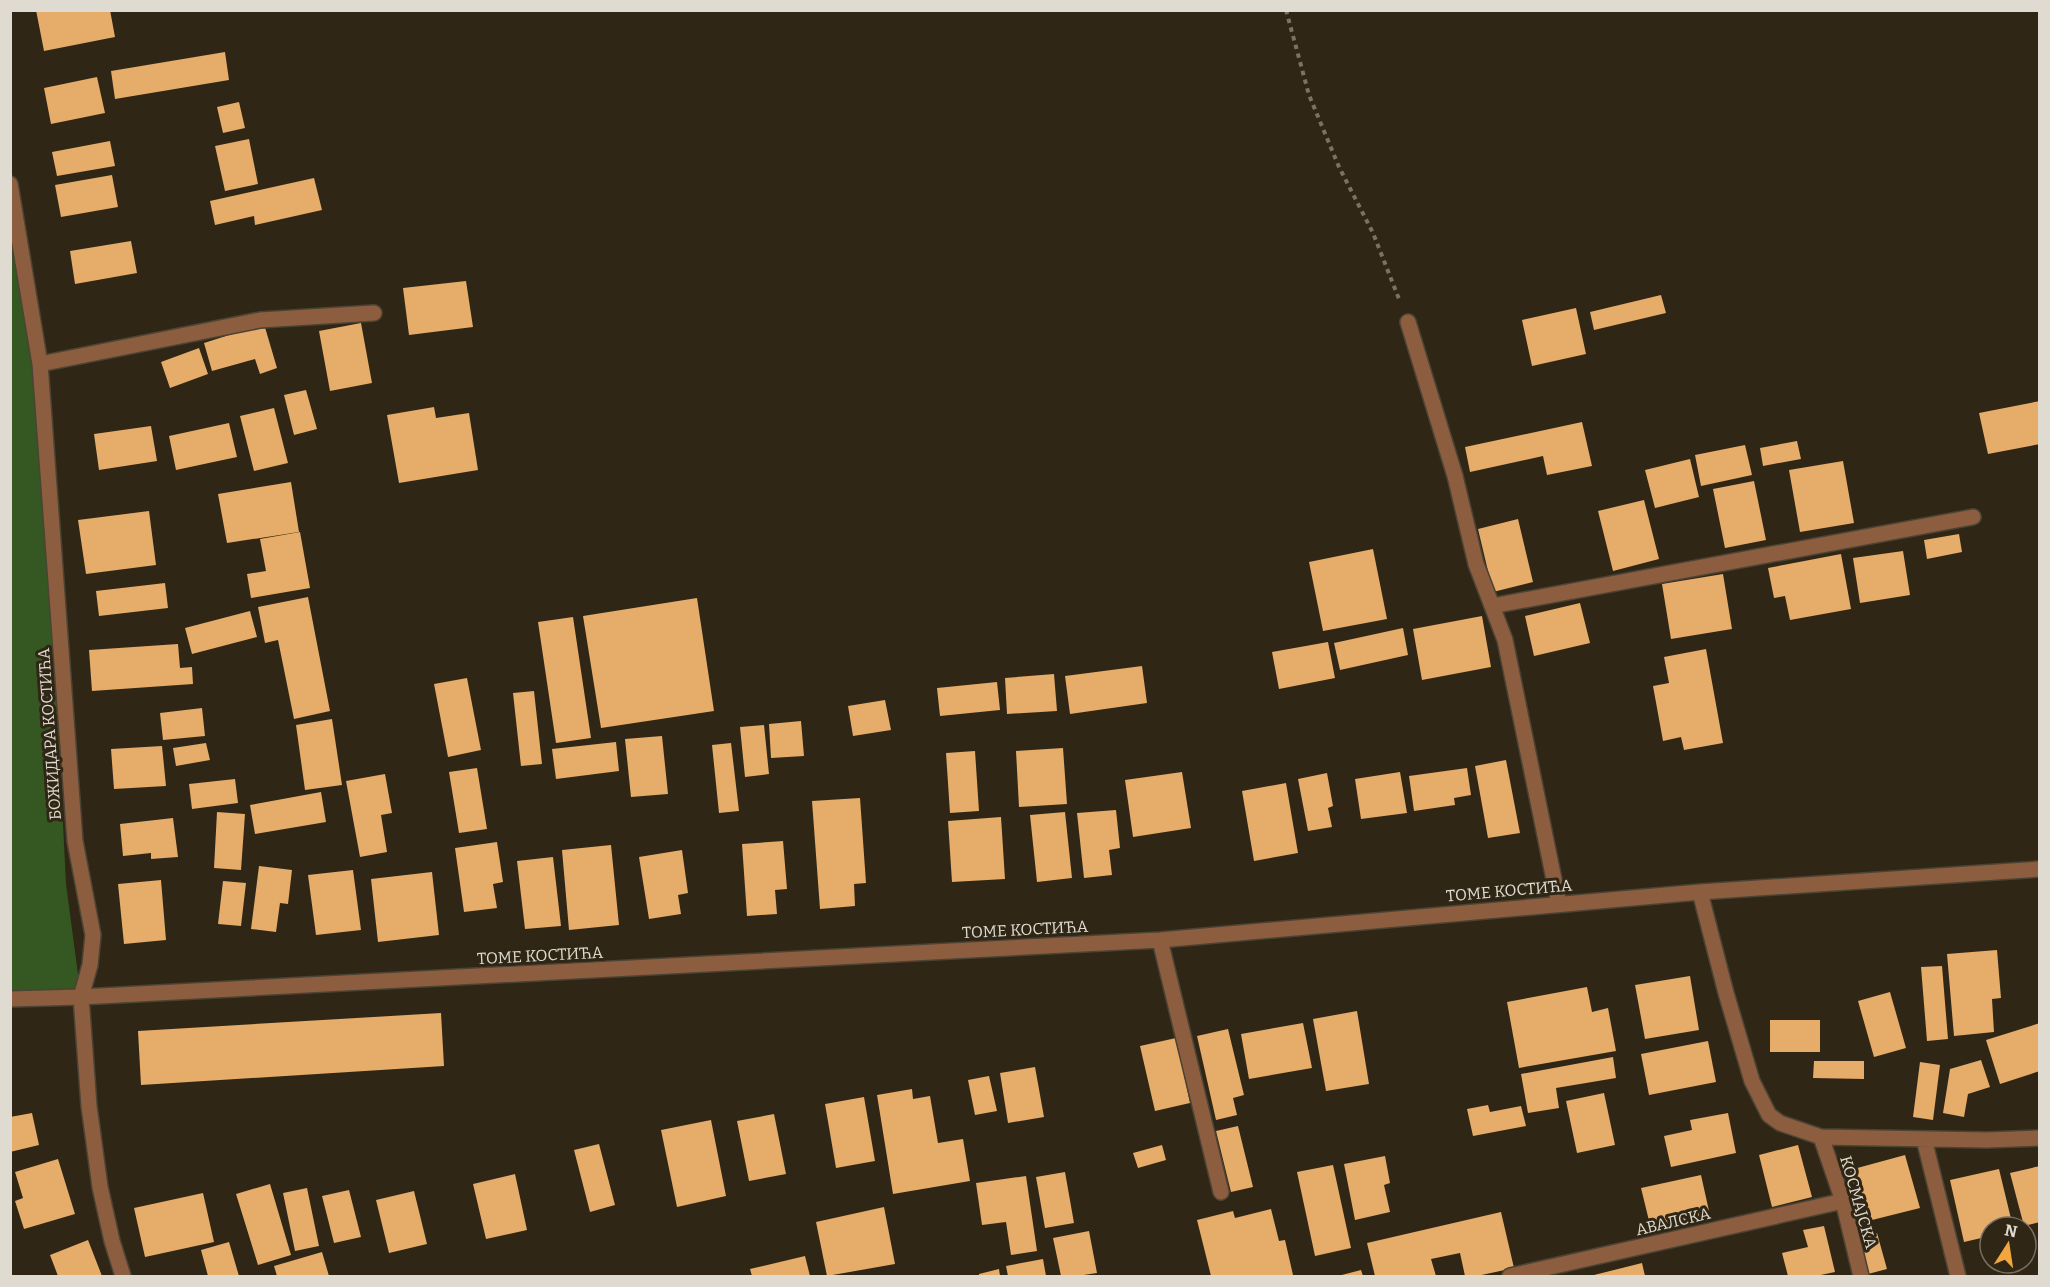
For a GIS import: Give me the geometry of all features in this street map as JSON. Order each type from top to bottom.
[{"type":"street","name":"БОЖИДАРА КОСТИЋА","points":[[10,184],[40,364],[75,841],[93,935],[91,957],[81,997],[89,1106],[100,1187],[112,1241],[123,1276]]},
{"type":"street","points":[[40,364],[260,320],[374,313]]},
{"type":"street","points":[[1408,322],[1455,476],[1476,564],[1505,640],[1559,904]]},
{"type":"street","points":[[1492,606],[1973,517]]},
{"type":"street","name":"ТОМЕ КОСТИЋА","points":[[10,999],[1160,940],[1700,892],[2040,869]]},
{"type":"street","points":[[1700,892],[1752,1081],[1769,1114],[1780,1123],[1821,1137],[2040,1138]]},
{"type":"street","points":[[1160,940],[1221,1192]]},
{"type":"street","name":"КОСМАЈСКА","points":[[1821,1137],[1843,1201],[1861,1276]]},
{"type":"street","points":[[1924,1138],[1958,1276]]},
{"type":"street","name":"АВАЛСКА","points":[[1510,1276],[1843,1201]]},
{"type":"path","points":[[1286,10],[1309,95],[1339,168],[1373,233],[1408,322]]},
{"type":"green space","points":[[10,177],[40,364],[66,884],[81,997],[11,999]]},
{"type":"building","points":[[36,10],[110,10],[115,37],[44,51]]},
{"type":"building","points":[[225,52],[229,80],[115,99],[111,71]]},
{"type":"building","points":[[97,77],[105,113],[51,124],[44,88]]},
{"type":"building","points":[[239,102],[245,128],[223,133],[217,107]]},
{"type":"building","points":[[249,139],[258,184],[225,191],[215,146]]},
{"type":"building","points":[[110,141],[115,166],[57,176],[52,152]]},
{"type":"building","points":[[112,175],[118,207],[61,217],[55,185]]},
{"type":"building","points":[[314,178],[322,210],[255,225],[254,216],[215,225],[210,201]]},
{"type":"building","points":[[131,241],[137,273],[75,284],[70,251]]},
{"type":"building","points":[[466,281],[473,327],[409,335],[403,288]]},
{"type":"building","points":[[1661,295],[1666,313],[1594,330],[1590,312]]},
{"type":"building","points":[[1576,308],[1586,354],[1532,366],[1522,320]]},
{"type":"building","points":[[361,323],[372,383],[330,391],[319,331]]},
{"type":"building","points":[[264,324],[277,368],[260,374],[255,359],[212,371],[204,343]]},
{"type":"building","points":[[199,348],[208,374],[170,388],[161,362]]},
{"type":"building","points":[[306,390],[317,429],[294,435],[284,395]]},
{"type":"building","points":[[2040,401],[2040,444],[1988,454],[1979,413]]},
{"type":"building","points":[[434,407],[436,418],[469,413],[478,470],[399,483],[387,415]]},
{"type":"building","points":[[274,408],[288,463],[254,471],[240,416]]},
{"type":"building","points":[[1582,422],[1592,466],[1547,475],[1543,456],[1470,472],[1465,447]]},
{"type":"building","points":[[229,423],[237,457],[176,470],[169,436]]},
{"type":"building","points":[[151,426],[157,461],[99,470],[94,434]]},
{"type":"building","points":[[1797,441],[1801,459],[1763,466],[1760,448]]},
{"type":"building","points":[[1745,445],[1752,475],[1701,486],[1695,455]]},
{"type":"building","points":[[1690,459],[1699,497],[1655,508],[1645,470]]},
{"type":"building","points":[[1843,461],[1854,523],[1800,532],[1789,470]]},
{"type":"building","points":[[1754,481],[1766,540],[1725,548],[1713,489]]},
{"type":"building","points":[[291,482],[299,532],[227,543],[218,494]]},
{"type":"building","points":[[1644,500],[1659,559],[1613,571],[1598,511]]},
{"type":"building","points":[[149,511],[156,565],[86,574],[78,520]]},
{"type":"building","points":[[1518,519],[1533,582],[1493,592],[1478,529]]},
{"type":"building","points":[[300,532],[310,588],[251,598],[247,574],[266,571],[260,539]]},
{"type":"building","points":[[1959,534],[1962,552],[1927,559],[1924,540]]},
{"type":"building","points":[[1373,549],[1387,619],[1323,631],[1309,562]]},
{"type":"building","points":[[1903,551],[1910,595],[1860,603],[1853,558]]},
{"type":"building","points":[[1841,554],[1851,609],[1790,620],[1785,596],[1774,598],[1768,568]]},
{"type":"building","points":[[1723,574],[1732,629],[1671,639],[1662,584]]},
{"type":"building","points":[[165,583],[168,608],[99,616],[96,591]]},
{"type":"building","points":[[308,597],[330,711],[294,719],[278,640],[265,643],[258,607]]},
{"type":"building","points":[[697,598],[714,711],[601,728],[583,616]]},
{"type":"building","points":[[1580,603],[1590,643],[1534,656],[1525,616]]},
{"type":"building","points":[[250,611],[257,637],[192,654],[185,628]]},
{"type":"building","points":[[1482,616],[1491,667],[1422,680],[1413,629]]},
{"type":"building","points":[[573,617],[591,738],[556,743],[538,622]]},
{"type":"building","points":[[1403,628],[1408,655],[1340,670],[1334,643]]},
{"type":"building","points":[[1328,642],[1335,678],[1279,689],[1272,652]]},
{"type":"building","points":[[178,644],[180,668],[192,667],[193,684],[92,691],[89,650]]},
{"type":"building","points":[[1706,649],[1723,743],[1684,750],[1681,737],[1663,741],[1653,686],[1669,683],[1664,657]]},
{"type":"building","points":[[1142,666],[1147,703],[1070,714],[1065,676]]},
{"type":"building","points":[[1054,674],[1057,711],[1007,714],[1005,678]]},
{"type":"building","points":[[467,678],[481,750],[448,757],[434,684]]},
{"type":"building","points":[[997,682],[1000,710],[940,716],[937,688]]},
{"type":"building","points":[[534,691],[542,764],[521,766],[513,693]]},
{"type":"building","points":[[885,700],[891,730],[853,736],[848,706]]},
{"type":"building","points":[[202,708],[205,736],[163,740],[160,713]]},
{"type":"building","points":[[332,719],[342,785],[305,790],[296,725]]},
{"type":"building","points":[[801,721],[804,756],[771,758],[769,724]]},
{"type":"building","points":[[764,725],[769,774],[745,777],[740,727]]},
{"type":"building","points":[[662,736],[668,794],[631,797],[625,739]]},
{"type":"building","points":[[616,742],[619,771],[556,779],[552,749]]},
{"type":"building","points":[[206,743],[210,760],[176,766],[173,748]]},
{"type":"building","points":[[731,743],[739,811],[719,813],[712,745]]},
{"type":"building","points":[[162,746],[166,786],[114,789],[111,749]]},
{"type":"building","points":[[1063,748],[1067,804],[1019,807],[1016,751]]},
{"type":"building","points":[[975,751],[979,811],[950,813],[946,753]]},
{"type":"building","points":[[1506,760],[1520,833],[1488,838],[1475,766]]},
{"type":"building","points":[[477,768],[487,829],[459,833],[449,772]]},
{"type":"building","points":[[1467,768],[1471,795],[1454,798],[1455,805],[1414,811],[1409,776]]},
{"type":"building","points":[[1182,772],[1191,828],[1133,837],[1125,780]]},
{"type":"building","points":[[1400,772],[1407,813],[1361,819],[1355,779]]},
{"type":"building","points":[[1327,773],[1333,806],[1328,808],[1332,827],[1308,831],[1298,779]]},
{"type":"building","points":[[385,774],[392,813],[381,815],[387,852],[360,857],[346,781]]},
{"type":"building","points":[[235,779],[238,803],[192,809],[189,784]]},
{"type":"building","points":[[1286,783],[1298,853],[1254,861],[1242,791]]},
{"type":"building","points":[[321,792],[326,822],[255,834],[250,805]]},
{"type":"building","points":[[860,798],[866,883],[854,884],[855,906],[820,909],[812,801]]},
{"type":"building","points":[[1116,810],[1120,848],[1109,850],[1112,875],[1084,878],[1077,813]]},
{"type":"building","points":[[217,812],[245,814],[241,870],[214,868]]},
{"type":"building","points":[[1065,812],[1072,878],[1037,882],[1030,815]]},
{"type":"building","points":[[1001,817],[1005,879],[952,882],[948,821]]},
{"type":"building","points":[[173,818],[178,857],[151,859],[151,853],[123,856],[120,824]]},
{"type":"building","points":[[783,841],[787,889],[775,890],[777,914],[747,916],[742,844]]},
{"type":"building","points":[[497,842],[503,882],[493,884],[497,908],[464,912],[455,848]]},
{"type":"building","points":[[611,845],[619,925],[569,930],[562,850]]},
{"type":"building","points":[[682,850],[688,893],[678,895],[681,914],[649,919],[639,857]]},
{"type":"building","points":[[553,857],[561,926],[525,929],[517,861]]},
{"type":"building","points":[[259,866],[292,870],[288,904],[280,903],[276,932],[251,929]]},
{"type":"building","points":[[353,870],[361,930],[316,935],[308,875]]},
{"type":"building","points":[[432,872],[439,935],[378,942],[371,879]]},
{"type":"building","points":[[161,880],[166,940],[124,944],[118,884]]},
{"type":"building","points":[[223,881],[246,883],[241,926],[218,924]]},
{"type":"building","points":[[1997,950],[2001,998],[1992,999],[1994,1032],[1954,1036],[1947,954]]},
{"type":"building","points":[[1942,966],[1948,1039],[1927,1041],[1921,967]]},
{"type":"building","points":[[1690,976],[1699,1030],[1645,1039],[1635,985]]},
{"type":"building","points":[[1587,987],[1592,1012],[1608,1008],[1616,1051],[1519,1068],[1507,1002]]},
{"type":"building","points":[[1890,992],[1906,1048],[1874,1057],[1858,1001]]},
{"type":"building","points":[[1357,1011],[1369,1084],[1326,1091],[1313,1019]]},
{"type":"building","points":[[441,1013],[444,1066],[141,1085],[138,1031]]},
{"type":"building","points":[[1770,1020],[1820,1020],[1820,1052],[1770,1052]]},
{"type":"building","points":[[1303,1023],[1312,1068],[1249,1079],[1241,1034]]},
{"type":"building","points":[[2040,1023],[2040,1071],[2000,1084],[1986,1040]]},
{"type":"building","points":[[1228,1029],[1244,1095],[1233,1098],[1237,1115],[1216,1120],[1197,1036]]},
{"type":"building","points":[[1176,1038],[1190,1103],[1155,1111],[1140,1046]]},
{"type":"building","points":[[1708,1041],[1716,1082],[1649,1095],[1641,1054]]},
{"type":"building","points":[[1613,1057],[1616,1078],[1556,1088],[1559,1108],[1528,1113],[1521,1074]]},
{"type":"building","points":[[1981,1060],[1990,1087],[1968,1094],[1964,1117],[1943,1113],[1950,1069]]},
{"type":"building","points":[[1814,1061],[1864,1061],[1864,1079],[1813,1078]]},
{"type":"building","points":[[1920,1062],[1940,1065],[1933,1120],[1913,1117]]},
{"type":"building","points":[[1035,1067],[1044,1117],[1008,1123],[1000,1073]]},
{"type":"building","points":[[989,1076],[997,1111],[975,1115],[968,1080]]},
{"type":"building","points":[[912,1089],[913,1099],[930,1096],[938,1143],[963,1139],[970,1181],[893,1194],[877,1095]]},
{"type":"building","points":[[1604,1093],[1615,1145],[1577,1153],[1566,1101]]},
{"type":"building","points":[[864,1097],[875,1161],[836,1168],[825,1104]]},
{"type":"building","points":[[1488,1105],[1490,1112],[1521,1106],[1526,1126],[1473,1136],[1467,1109]]},
{"type":"building","points":[[32,1113],[39,1145],[10,1152],[10,1117]]},
{"type":"building","points":[[1728,1113],[1736,1153],[1671,1167],[1664,1136],[1692,1130],[1690,1120]]},
{"type":"building","points":[[774,1114],[786,1174],[749,1181],[737,1121]]},
{"type":"building","points":[[711,1120],[726,1196],[677,1207],[661,1130]]},
{"type":"building","points":[[1238,1126],[1253,1187],[1231,1192],[1216,1131]]},
{"type":"building","points":[[599,1144],[615,1205],[590,1212],[574,1150]]},
{"type":"building","points":[[1162,1145],[1166,1160],[1138,1168],[1133,1153]]},
{"type":"building","points":[[1798,1145],[1812,1197],[1772,1207],[1759,1155]]},
{"type":"building","points":[[1905,1155],[1920,1208],[1864,1222],[1850,1170]]},
{"type":"building","points":[[1385,1156],[1390,1183],[1384,1185],[1390,1212],[1355,1220],[1344,1164]]},
{"type":"building","points":[[58,1159],[75,1214],[24,1229],[15,1201],[23,1198],[15,1172]]},
{"type":"building","points":[[1333,1165],[1351,1248],[1315,1256],[1297,1172]]},
{"type":"building","points":[[2040,1166],[2040,1222],[2038,1222],[2038,1215],[2021,1215],[2010,1173]]},
{"type":"building","points":[[1999,1169],[2010,1215],[1978,1215],[1978,1239],[1964,1242],[1950,1180]]},
{"type":"building","points":[[1065,1172],[1074,1223],[1045,1228],[1036,1177]]},
{"type":"building","points":[[515,1174],[527,1230],[486,1239],[473,1184]]},
{"type":"building","points":[[1701,1175],[1711,1220],[1652,1233],[1641,1188]]},
{"type":"building","points":[[1026,1176],[1037,1251],[1011,1255],[1006,1222],[982,1225],[976,1183]]},
{"type":"building","points":[[270,1184],[291,1255],[258,1265],[236,1194]]},
{"type":"building","points":[[307,1188],[319,1246],[295,1251],[283,1193]]},
{"type":"building","points":[[349,1190],[361,1237],[334,1243],[322,1196]]},
{"type":"building","points":[[414,1191],[427,1244],[389,1253],[376,1200]]},
{"type":"building","points":[[203,1193],[214,1242],[145,1257],[134,1208]]},
{"type":"building","points":[[884,1207],[895,1264],[827,1276],[816,1222]]},
{"type":"building","points":[[1271,1209],[1279,1241],[1285,1240],[1293,1275],[1211,1276],[1197,1220],[1233,1211],[1235,1218]]},
{"type":"building","points":[[1501,1212],[1514,1268],[1477,1276],[1465,1276],[1460,1253],[1431,1259],[1436,1276],[1375,1276],[1367,1243]]},
{"type":"building","points":[[1824,1226],[1835,1272],[1816,1276],[1788,1276],[1782,1253],[1808,1247],[1803,1230]]},
{"type":"building","points":[[1089,1231],[1097,1273],[1061,1276],[1053,1238]]},
{"type":"building","points":[[1877,1233],[1887,1269],[1868,1274],[1859,1238]]},
{"type":"building","points":[[88,1240],[102,1276],[58,1276],[50,1255]]},
{"type":"building","points":[[229,1242],[239,1276],[208,1276],[201,1250]]},
{"type":"building","points":[[322,1252],[329,1276],[277,1276],[274,1266]]},
{"type":"building","points":[[805,1256],[810,1276],[752,1276],[750,1269]]},
{"type":"building","points":[[1043,1259],[1046,1276],[1008,1276],[1006,1266]]},
{"type":"building","points":[[1642,1263],[1645,1276],[1590,1276]]},
{"type":"building","points":[[999,1269],[1000,1276],[979,1276],[979,1274]]},
{"type":"building","points":[[1361,1270],[1363,1276],[1338,1276]]}]
